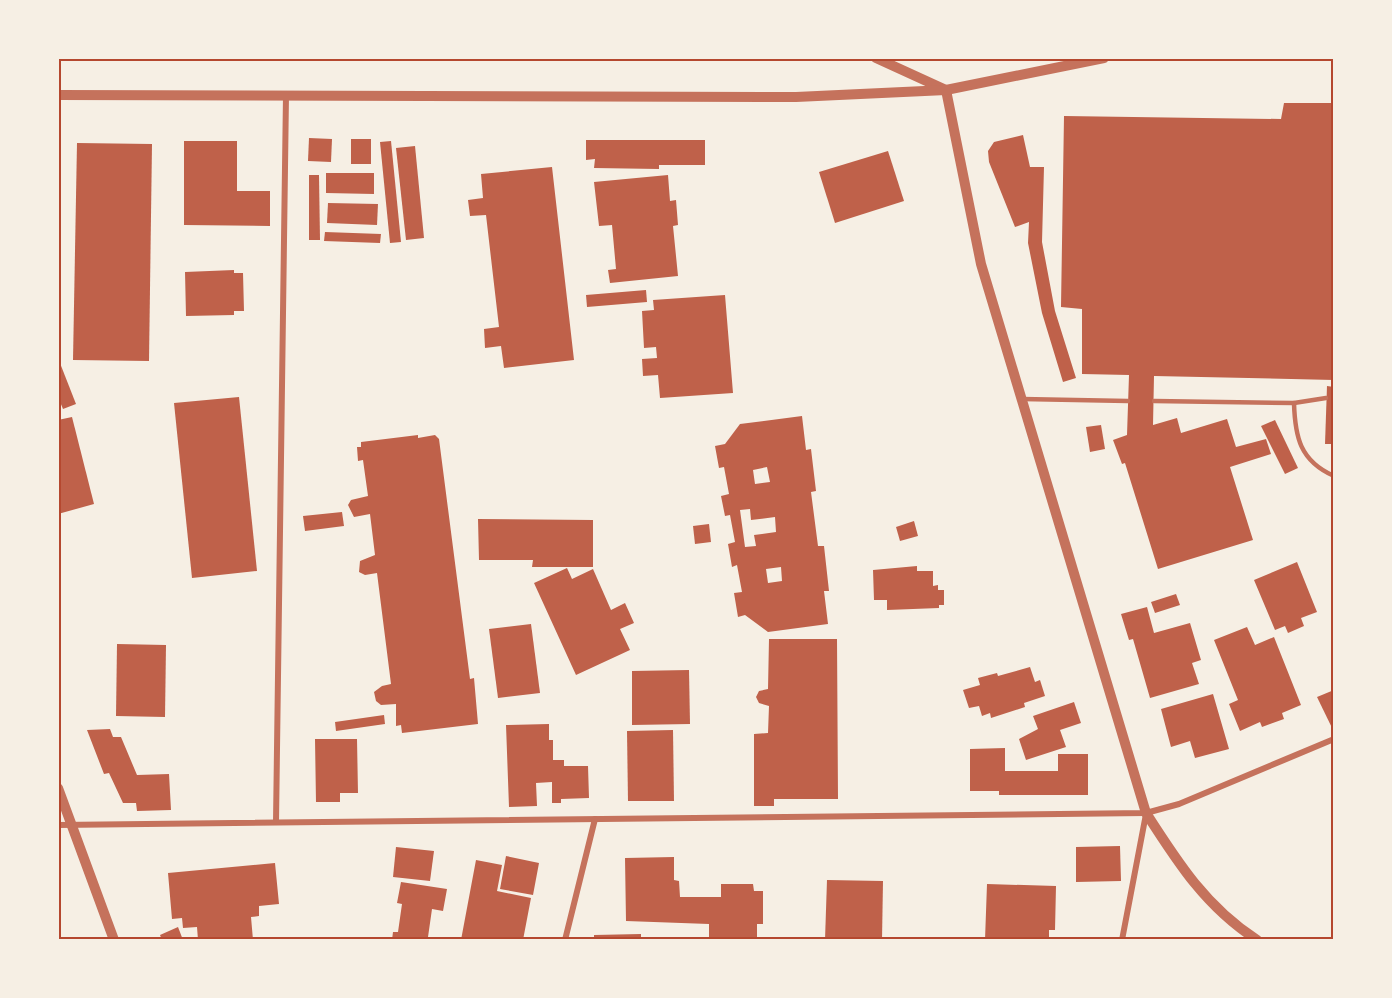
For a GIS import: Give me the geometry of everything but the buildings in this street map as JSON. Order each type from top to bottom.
[{"type":"street","points":[[876,58],[946,90]]},
{"type":"street","points":[[58,94],[796,97],[946,90],[1104,58]]},
{"type":"street","points":[[946,90],[981,264],[1146,813],[1184,873],[1237,927],[1257,939]]},
{"type":"street","points":[[276,822],[286,95]]},
{"type":"street","points":[[58,825],[1146,813],[1179,804],[1334,739]]},
{"type":"street","points":[[58,788],[114,939]]},
{"type":"street","points":[[1122,939],[1138,865],[1146,813]]},
{"type":"street","points":[[565,939],[595,819]]},
{"type":"lane","points":[[1154,401],[1294,403],[1326,398]]},
{"type":"lane","points":[[1022,399],[1128,401]]},
{"type":"lane","points":[[1294,403],[1295,435],[1316,468],[1334,476]]}]
